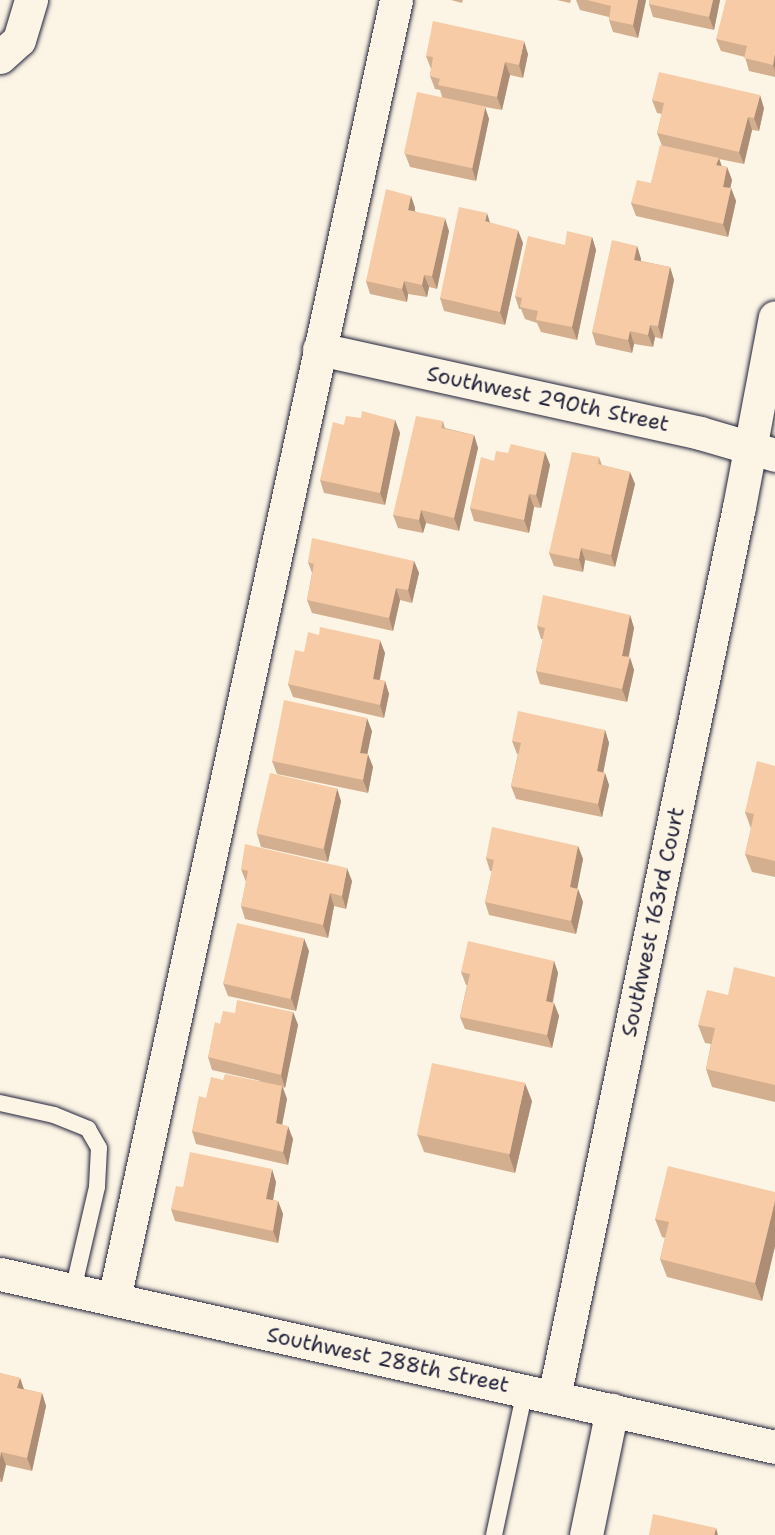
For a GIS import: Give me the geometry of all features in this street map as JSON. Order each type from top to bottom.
[{"type":"street","points":[[0,57],[19,40],[31,0]]},
{"type":"street","points":[[114,1299],[396,0]]},
{"type":"street","name":"Southwest 163rd Court","points":[[539,1393],[763,451],[775,317]]},
{"type":"street","name":"Southwest 290th Street","points":[[319,349],[763,451]]},
{"type":"street","name":"Southwest 288th Street","points":[[0,1274],[539,1393],[775,1448]]},
{"type":"street","points":[[586,1535],[612,1410]]},
{"type":"lane","points":[[0,1103],[54,1115],[88,1129],[99,1148],[97,1188],[73,1290]]},
{"type":"lane","points":[[494,1535],[539,1393]]},
{"type":"building","points":[[587,0],[638,0],[633,25],[609,20],[611,6]]},
{"type":"building","points":[[649,0],[713,0],[709,17],[649,4]]},
{"type":"building","points":[[726,0],[775,0],[773,65],[744,58],[747,46],[716,39]]},
{"type":"building","points":[[433,21],[524,41],[519,65],[505,62],[497,97],[438,85],[440,79],[430,76],[433,57],[426,56]]},
{"type":"building","points":[[659,72],[760,95],[754,118],[748,117],[739,152],[657,133],[664,103],[652,100]]},
{"type":"building","points":[[417,92],[485,107],[472,168],[404,154]]},
{"type":"building","points":[[660,145],[719,158],[716,165],[727,167],[723,187],[731,188],[723,224],[631,203],[637,180],[651,183]]},
{"type":"building","points":[[386,189],[411,196],[408,210],[445,218],[432,276],[424,275],[422,285],[404,281],[402,289],[366,281]]},
{"type":"building","points":[[459,207],[487,213],[485,221],[518,230],[500,312],[440,298]]},
{"type":"building","points":[[567,231],[592,237],[572,327],[536,320],[538,311],[520,307],[522,298],[515,296],[528,236],[565,245]]},
{"type":"building","points":[[612,240],[637,246],[634,260],[670,267],[658,326],[650,325],[648,335],[630,331],[628,340],[592,332]]},
{"type":"building","points":[[362,411],[395,420],[380,493],[320,480],[333,422],[344,425],[346,416],[361,418]]},
{"type":"building","points":[[416,416],[443,421],[441,428],[474,435],[454,518],[421,510],[419,520],[393,515]]},
{"type":"building","points":[[511,444],[545,452],[536,495],[529,494],[524,520],[470,508],[481,457],[494,461],[496,451],[508,453]]},
{"type":"building","points":[[572,452],[599,457],[598,464],[630,472],[611,555],[581,548],[579,559],[549,553]]},
{"type":"building","points":[[312,538],[414,561],[408,590],[396,588],[389,618],[307,600],[314,564],[308,562]]},
{"type":"building","points":[[543,595],[630,615],[622,656],[630,657],[622,689],[536,671],[545,628],[537,626]]},
{"type":"building","points":[[320,627],[380,640],[373,679],[385,681],[380,705],[288,684],[295,650],[304,652],[308,632],[319,635]]},
{"type":"building","points":[[284,700],[367,718],[360,753],[368,754],[363,780],[272,761]]},
{"type":"building","points":[[518,711],[605,730],[597,771],[605,773],[598,804],[511,786],[521,743],[512,741]]},
{"type":"building","points":[[757,761],[775,766],[775,861],[745,854],[754,814],[745,812]]},
{"type":"building","points":[[270,773],[337,789],[323,849],[256,833]]},
{"type":"building","points":[[492,827],[578,846],[570,887],[578,889],[571,921],[485,902],[494,860],[486,858]]},
{"type":"building","points":[[245,844],[347,868],[342,896],[330,893],[323,925],[241,906],[248,871],[241,869]]},
{"type":"building","points":[[237,923],[304,939],[290,999],[223,983]]},
{"type":"building","points":[[468,941],[554,961],[546,1001],[554,1003],[547,1035],[460,1017],[470,974],[461,972]]},
{"type":"building","points":[[734,967],[775,977],[775,1085],[706,1069],[715,1028],[698,1025],[707,990],[728,995]]},
{"type":"building","points":[[237,1000],[293,1012],[281,1075],[208,1057],[215,1022],[220,1024],[223,1011],[235,1013]]},
{"type":"building","points":[[432,1063],[525,1083],[510,1154],[417,1134]]},
{"type":"building","points":[[225,1074],[282,1086],[276,1123],[288,1126],[283,1152],[192,1131],[199,1096],[206,1098],[211,1077],[223,1080]]},
{"type":"building","points":[[190,1152],[272,1169],[266,1199],[278,1201],[273,1231],[171,1209],[176,1186],[183,1187]]},
{"type":"building","points":[[668,1166],[775,1192],[775,1201],[755,1283],[660,1259],[669,1222],[655,1219]]},
{"type":"building","points":[[0,1373],[20,1378],[17,1388],[42,1393],[27,1458],[1,1452],[0,1458]]},
{"type":"building","points":[[653,1514],[716,1528],[714,1535],[649,1535]]}]
